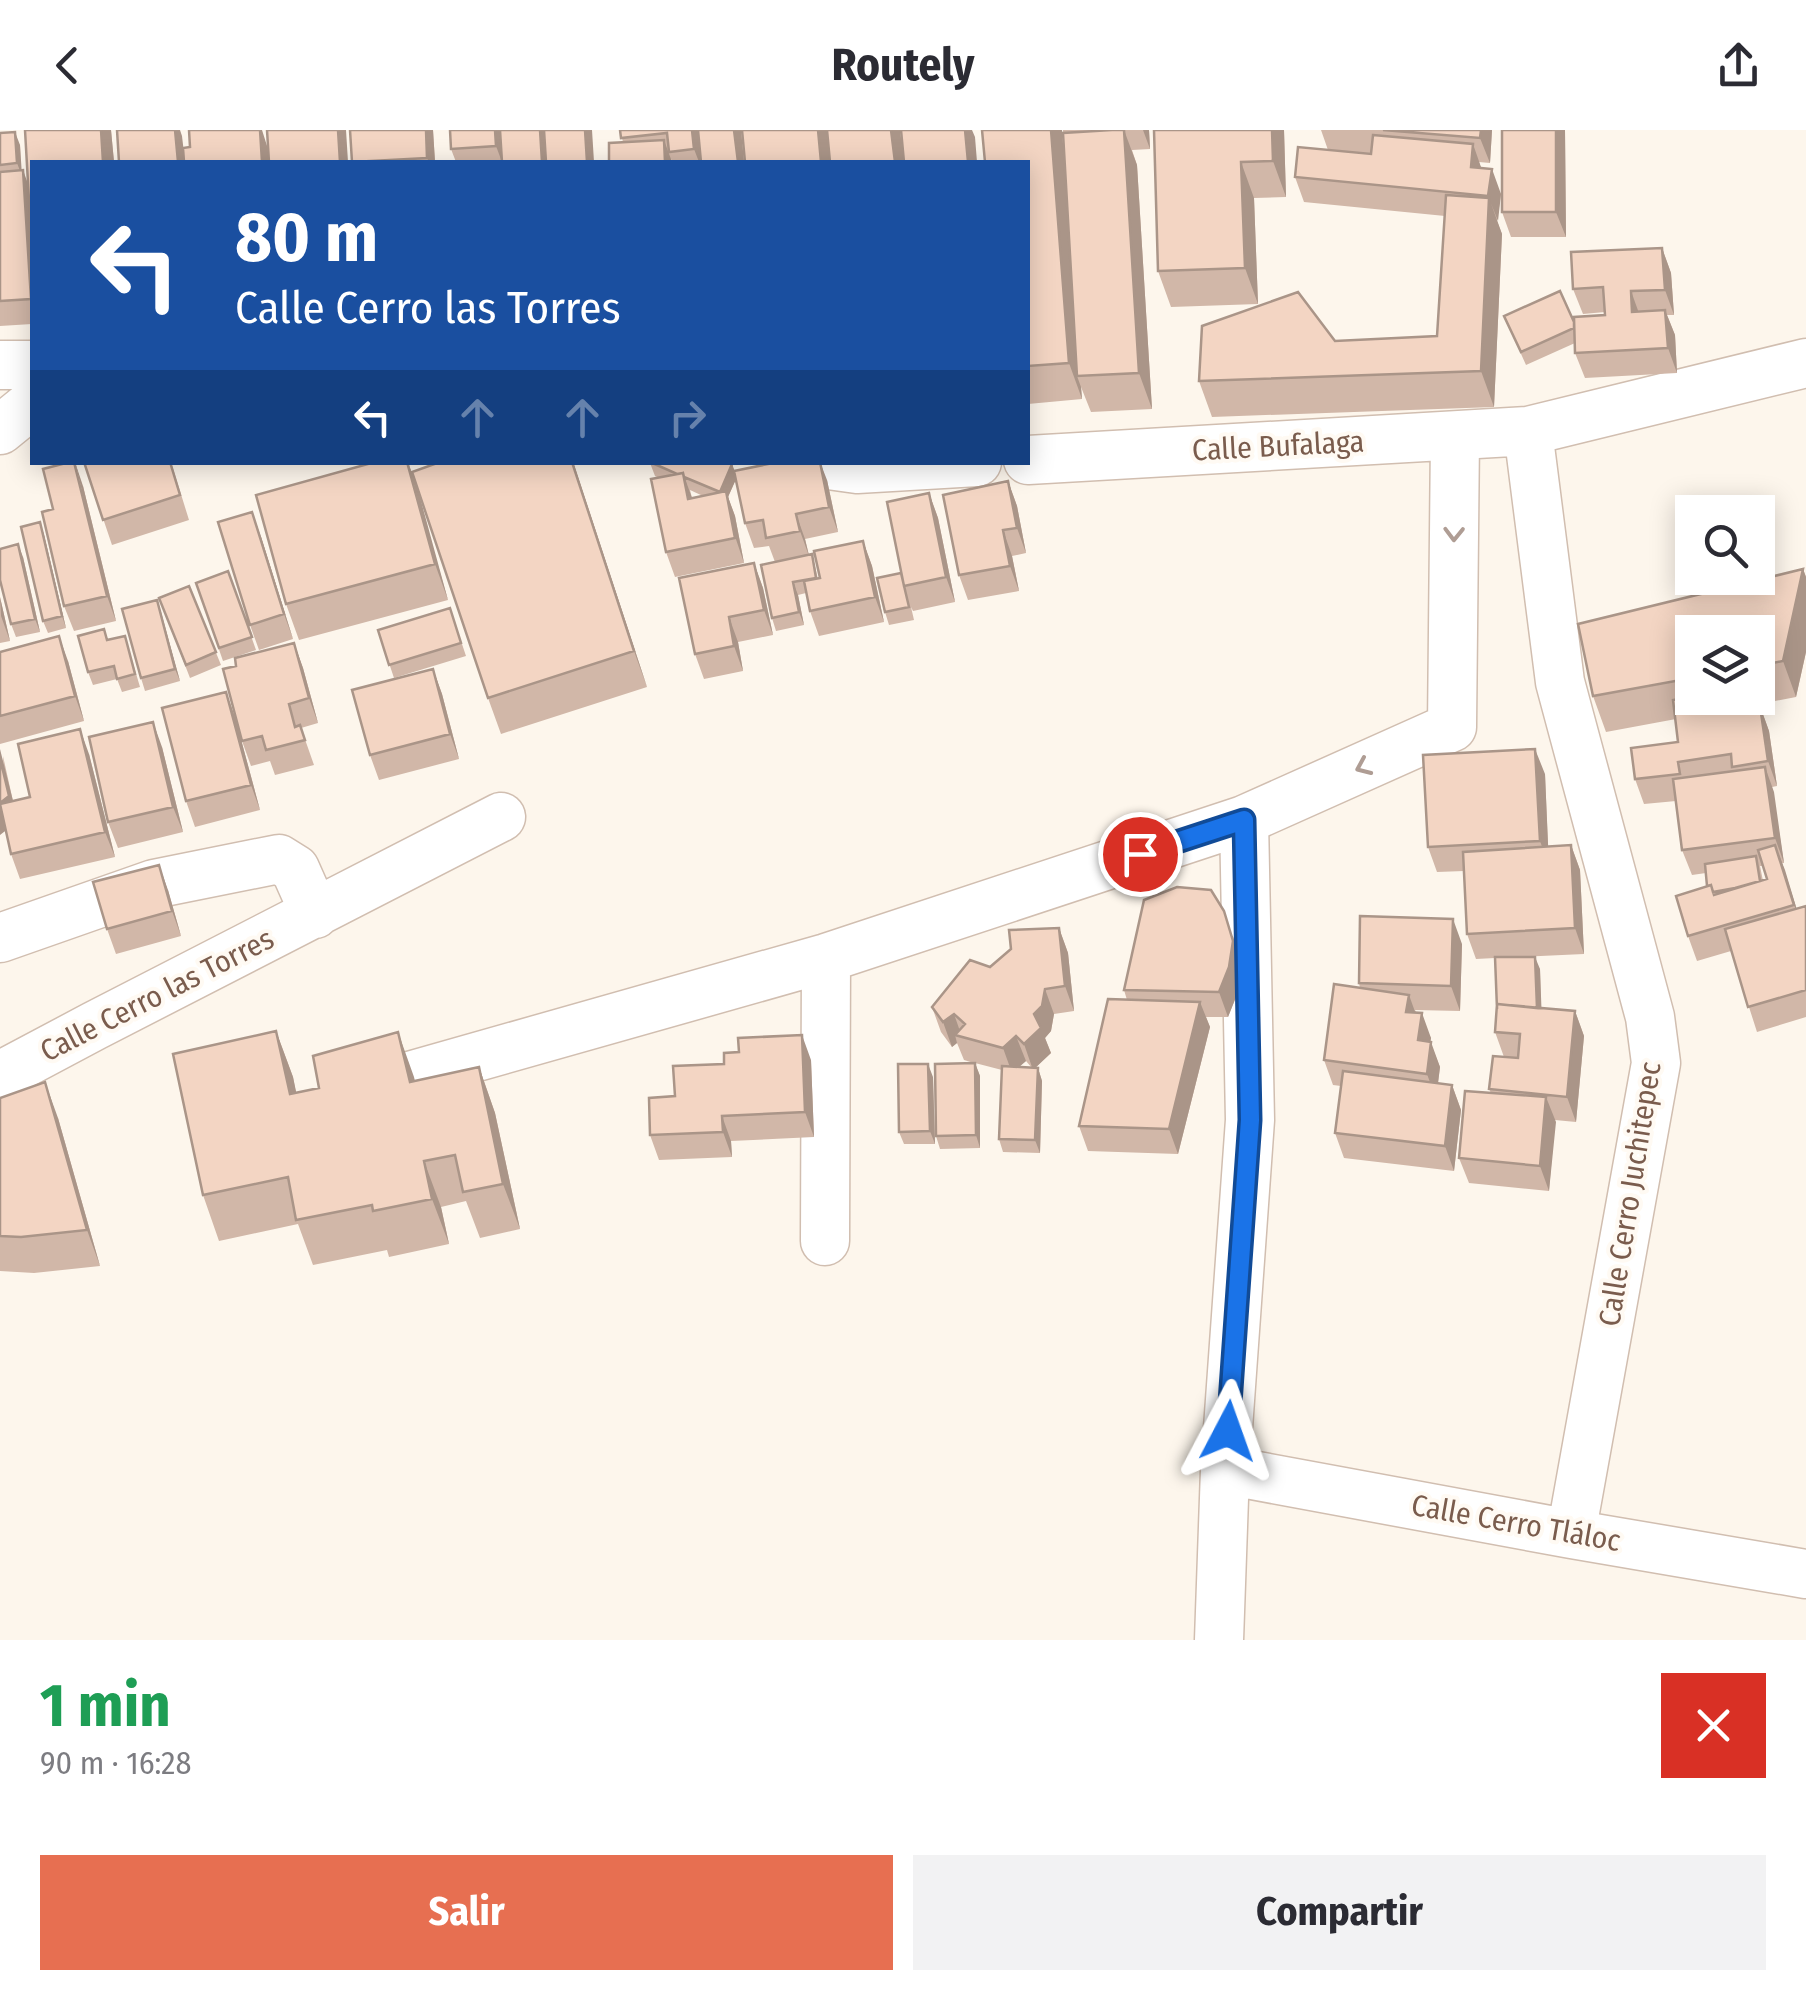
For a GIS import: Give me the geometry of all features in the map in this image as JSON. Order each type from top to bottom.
[{"type":"street","points":[[0,364],[30,365]]},
{"type":"street","points":[[1528,431],[1806,364]]},
{"type":"street","points":[[0,430],[30,406]]},
{"type":"street","name":"Calle Bufalaga","points":[[1030,460],[1528,431]]},
{"type":"street","name":"Calle Cerro Juchitepec","points":[[1528,431],[1560,682],[1650,1017],[1656,1062],[1571,1534]]},
{"type":"street","points":[[316,1103],[826,958],[1244,820],[1452,727],[1455,437]]},
{"type":"street","points":[[828,465],[857,469],[926,465]]},
{"type":"street","name":"Calle Cerro las Torres","points":[[0,1076],[501,817]]},
{"type":"street","points":[[1219,1640],[1226,1470],[1250,1120],[1244,820]]},
{"type":"street","points":[[0,938],[154,884],[279,860],[295,869],[315,914]]},
{"type":"street","points":[[824,1241],[826,958]]},
{"type":"street","name":"Calle Cerro Tláloc","points":[[1226,1470],[1806,1574]]},
{"type":"building","points":[[25,130],[101,130],[103,160],[30,160],[30,218]]},
{"type":"building","points":[[117,130],[175,130],[178,160],[119,160]]},
{"type":"building","points":[[189,130],[260,130],[262,160],[184,160],[183,148],[190,147]]},
{"type":"building","points":[[267,130],[338,130],[340,160],[269,160]]},
{"type":"building","points":[[350,130],[426,130],[427,158],[352,160]]},
{"type":"building","points":[[450,130],[495,130],[496,146],[451,149]]},
{"type":"building","points":[[500,130],[540,130],[542,160],[502,160]]},
{"type":"building","points":[[544,130],[585,130],[587,160],[546,160]]},
{"type":"building","points":[[620,130],[692,130],[694,149],[669,152],[667,133],[621,138]]},
{"type":"building","points":[[698,130],[734,130],[738,160],[701,160]]},
{"type":"building","points":[[742,130],[818,130],[821,160],[745,160]]},
{"type":"building","points":[[827,130],[891,130],[895,160],[830,160]]},
{"type":"building","points":[[901,130],[965,130],[968,160],[904,160]]},
{"type":"building","points":[[982,130],[1051,130],[1069,363],[1030,366],[1030,160],[985,160]]},
{"type":"building","points":[[1124,130],[1139,373],[1077,376],[1063,133]]},
{"type":"building","points":[[1154,130],[1272,130],[1273,161],[1241,162],[1245,268],[1158,271]]},
{"type":"building","points":[[1383,130],[1481,130],[1480,138]]},
{"type":"building","points":[[1502,130],[1556,130],[1556,212],[1502,212]]},
{"type":"building","points":[[15,132],[17,163],[0,165],[0,133]]},
{"type":"building","points":[[1373,135],[1473,144],[1471,167],[1492,169],[1488,196],[1295,177],[1298,147],[1371,154]]},
{"type":"building","points":[[664,140],[665,160],[609,160],[609,143]]},
{"type":"building","points":[[23,170],[30,299],[0,301],[0,172]]},
{"type":"building","points":[[1446,195],[1489,198],[1481,371],[1199,381],[1202,326],[1298,292],[1335,341],[1437,336]]},
{"type":"building","points":[[1662,248],[1665,290],[1631,291],[1632,312],[1665,310],[1668,348],[1575,353],[1574,317],[1605,315],[1603,287],[1573,289],[1571,252]]},
{"type":"building","points":[[1560,291],[1574,328],[1521,352],[1504,316]]},
{"type":"building","points":[[75,465],[107,596],[64,606],[42,512],[53,509],[43,469]]},
{"type":"building","points":[[85,465],[171,465],[180,495],[103,520]]},
{"type":"building","points":[[364,465],[408,465],[435,564],[286,604],[256,495]]},
{"type":"building","points":[[432,465],[573,465],[634,651],[488,698],[412,472]]},
{"type":"building","points":[[657,465],[732,465],[720,492],[684,477],[683,473]]},
{"type":"building","points":[[763,465],[821,465],[829,507],[796,514],[800,531],[766,538],[763,520],[745,523],[734,471]]},
{"type":"building","points":[[683,473],[688,499],[726,491],[735,538],[666,552],[651,479]]},
{"type":"building","points":[[1008,481],[1017,528],[1003,530],[1010,566],[959,575],[943,495]]},
{"type":"building","points":[[929,493],[946,577],[904,586],[887,502]]},
{"type":"building","points":[[252,512],[284,614],[250,625],[218,522]]},
{"type":"building","points":[[40,522],[62,616],[43,621],[21,527]]},
{"type":"building","points":[[863,541],[875,597],[810,611],[804,581],[820,578],[814,551]]},
{"type":"building","points":[[18,544],[35,619],[11,624],[0,580],[0,549]]},
{"type":"building","points":[[812,554],[816,578],[793,582],[799,612],[772,618],[761,565]]},
{"type":"building","points":[[754,563],[764,610],[729,617],[734,646],[695,654],[679,578]]},
{"type":"building","points":[[1803,569],[1783,661],[1775,663],[1775,615],[1675,615],[1675,681],[1593,696],[1578,624],[1697,595],[1775,595],[1775,576]]},
{"type":"building","points":[[228,571],[252,637],[219,648],[196,583]]},
{"type":"building","points":[[901,573],[909,607],[885,612],[877,578]]},
{"type":"building","points":[[189,586],[216,652],[186,665],[159,598]]},
{"type":"building","points":[[157,600],[175,669],[141,678],[122,609]]},
{"type":"building","points":[[450,608],[461,643],[389,665],[378,630]]},
{"type":"building","points":[[104,629],[107,640],[125,636],[135,674],[117,679],[114,666],[88,672],[78,636]]},
{"type":"building","points":[[59,636],[75,696],[0,716],[0,652]]},
{"type":"building","points":[[294,643],[309,698],[289,704],[295,727],[300,725],[305,740],[266,750],[262,736],[242,741],[223,669],[236,666],[235,658]]},
{"type":"building","points":[[433,669],[450,734],[370,755],[352,690]]},
{"type":"building","points":[[226,692],[251,785],[186,801],[162,708]]},
{"type":"building","points":[[1673,700],[1675,715],[1761,715],[1768,761],[1732,767],[1731,754],[1678,762],[1680,774],[1635,779],[1631,748],[1678,742]]},
{"type":"building","points":[[153,722],[173,807],[108,822],[89,737]]},
{"type":"building","points":[[80,729],[105,832],[11,854],[0,804],[30,797],[18,744]]},
{"type":"building","points":[[1535,749],[1540,841],[1428,847],[1423,755]]},
{"type":"building","points":[[0,758],[9,796],[0,803]]},
{"type":"building","points":[[1765,767],[1775,838],[1682,850],[1673,779]]},
{"type":"building","points":[[1571,845],[1575,928],[1467,934],[1463,852]]},
{"type":"building","points":[[1775,845],[1794,905],[1688,936],[1676,896],[1711,885],[1714,895],[1767,879],[1758,850]]},
{"type":"building","points":[[1756,856],[1760,881],[1713,892],[1711,885],[1707,886],[1705,864]]},
{"type":"building","points":[[159,865],[172,911],[107,929],[93,882]]},
{"type":"building","points":[[1177,887],[1211,890],[1224,911],[1233,941],[1229,967],[1219,992],[1124,990],[1144,900]]},
{"type":"building","points":[[1806,906],[1806,990],[1748,1007],[1725,929]]},
{"type":"building","points":[[1360,916],[1453,919],[1451,986],[1359,983]]},
{"type":"building","points":[[1059,928],[1065,986],[1045,989],[1042,1006],[1034,1014],[1041,1028],[1024,1044],[1016,1036],[1003,1048],[955,1035],[965,1024],[954,1014],[943,1022],[932,1007],[970,960],[990,967],[1011,949],[1009,930]]},
{"type":"building","points":[[1495,957],[1535,957],[1537,1008],[1497,1004],[1497,1009]]},
{"type":"building","points":[[1334,984],[1409,995],[1406,1012],[1422,1013],[1418,1040],[1431,1042],[1427,1074],[1324,1060]]},
{"type":"building","points":[[1108,999],[1200,1002],[1169,1129],[1079,1126]]},
{"type":"building","points":[[1497,1004],[1575,1011],[1567,1097],[1489,1089],[1493,1056],[1518,1058],[1520,1034],[1495,1032]]},
{"type":"building","points":[[276,1031],[290,1094],[319,1088],[313,1056],[398,1032],[410,1082],[479,1067],[503,1184],[463,1192],[455,1155],[424,1161],[432,1199],[373,1211],[372,1205],[296,1220],[288,1177],[203,1195],[173,1054]]},
{"type":"building","points":[[802,1035],[805,1112],[722,1116],[723,1132],[650,1135],[649,1098],[675,1096],[673,1066],[724,1064],[724,1053],[739,1052],[738,1038]]},
{"type":"building","points":[[975,1063],[976,1135],[936,1136],[935,1064]]},
{"type":"building","points":[[898,1064],[928,1064],[930,1131],[899,1132]]},
{"type":"building","points":[[1002,1066],[1038,1068],[1035,1140],[999,1139]]},
{"type":"building","points":[[1343,1071],[1452,1085],[1445,1146],[1335,1133]]},
{"type":"building","points":[[45,1082],[87,1230],[0,1236],[0,1098]]},
{"type":"building","points":[[1465,1091],[1546,1097],[1540,1166],[1459,1158]]},
{"type":"route","points":[[1140,854],[1244,820],[1250,1120],[1228,1431]]}]
